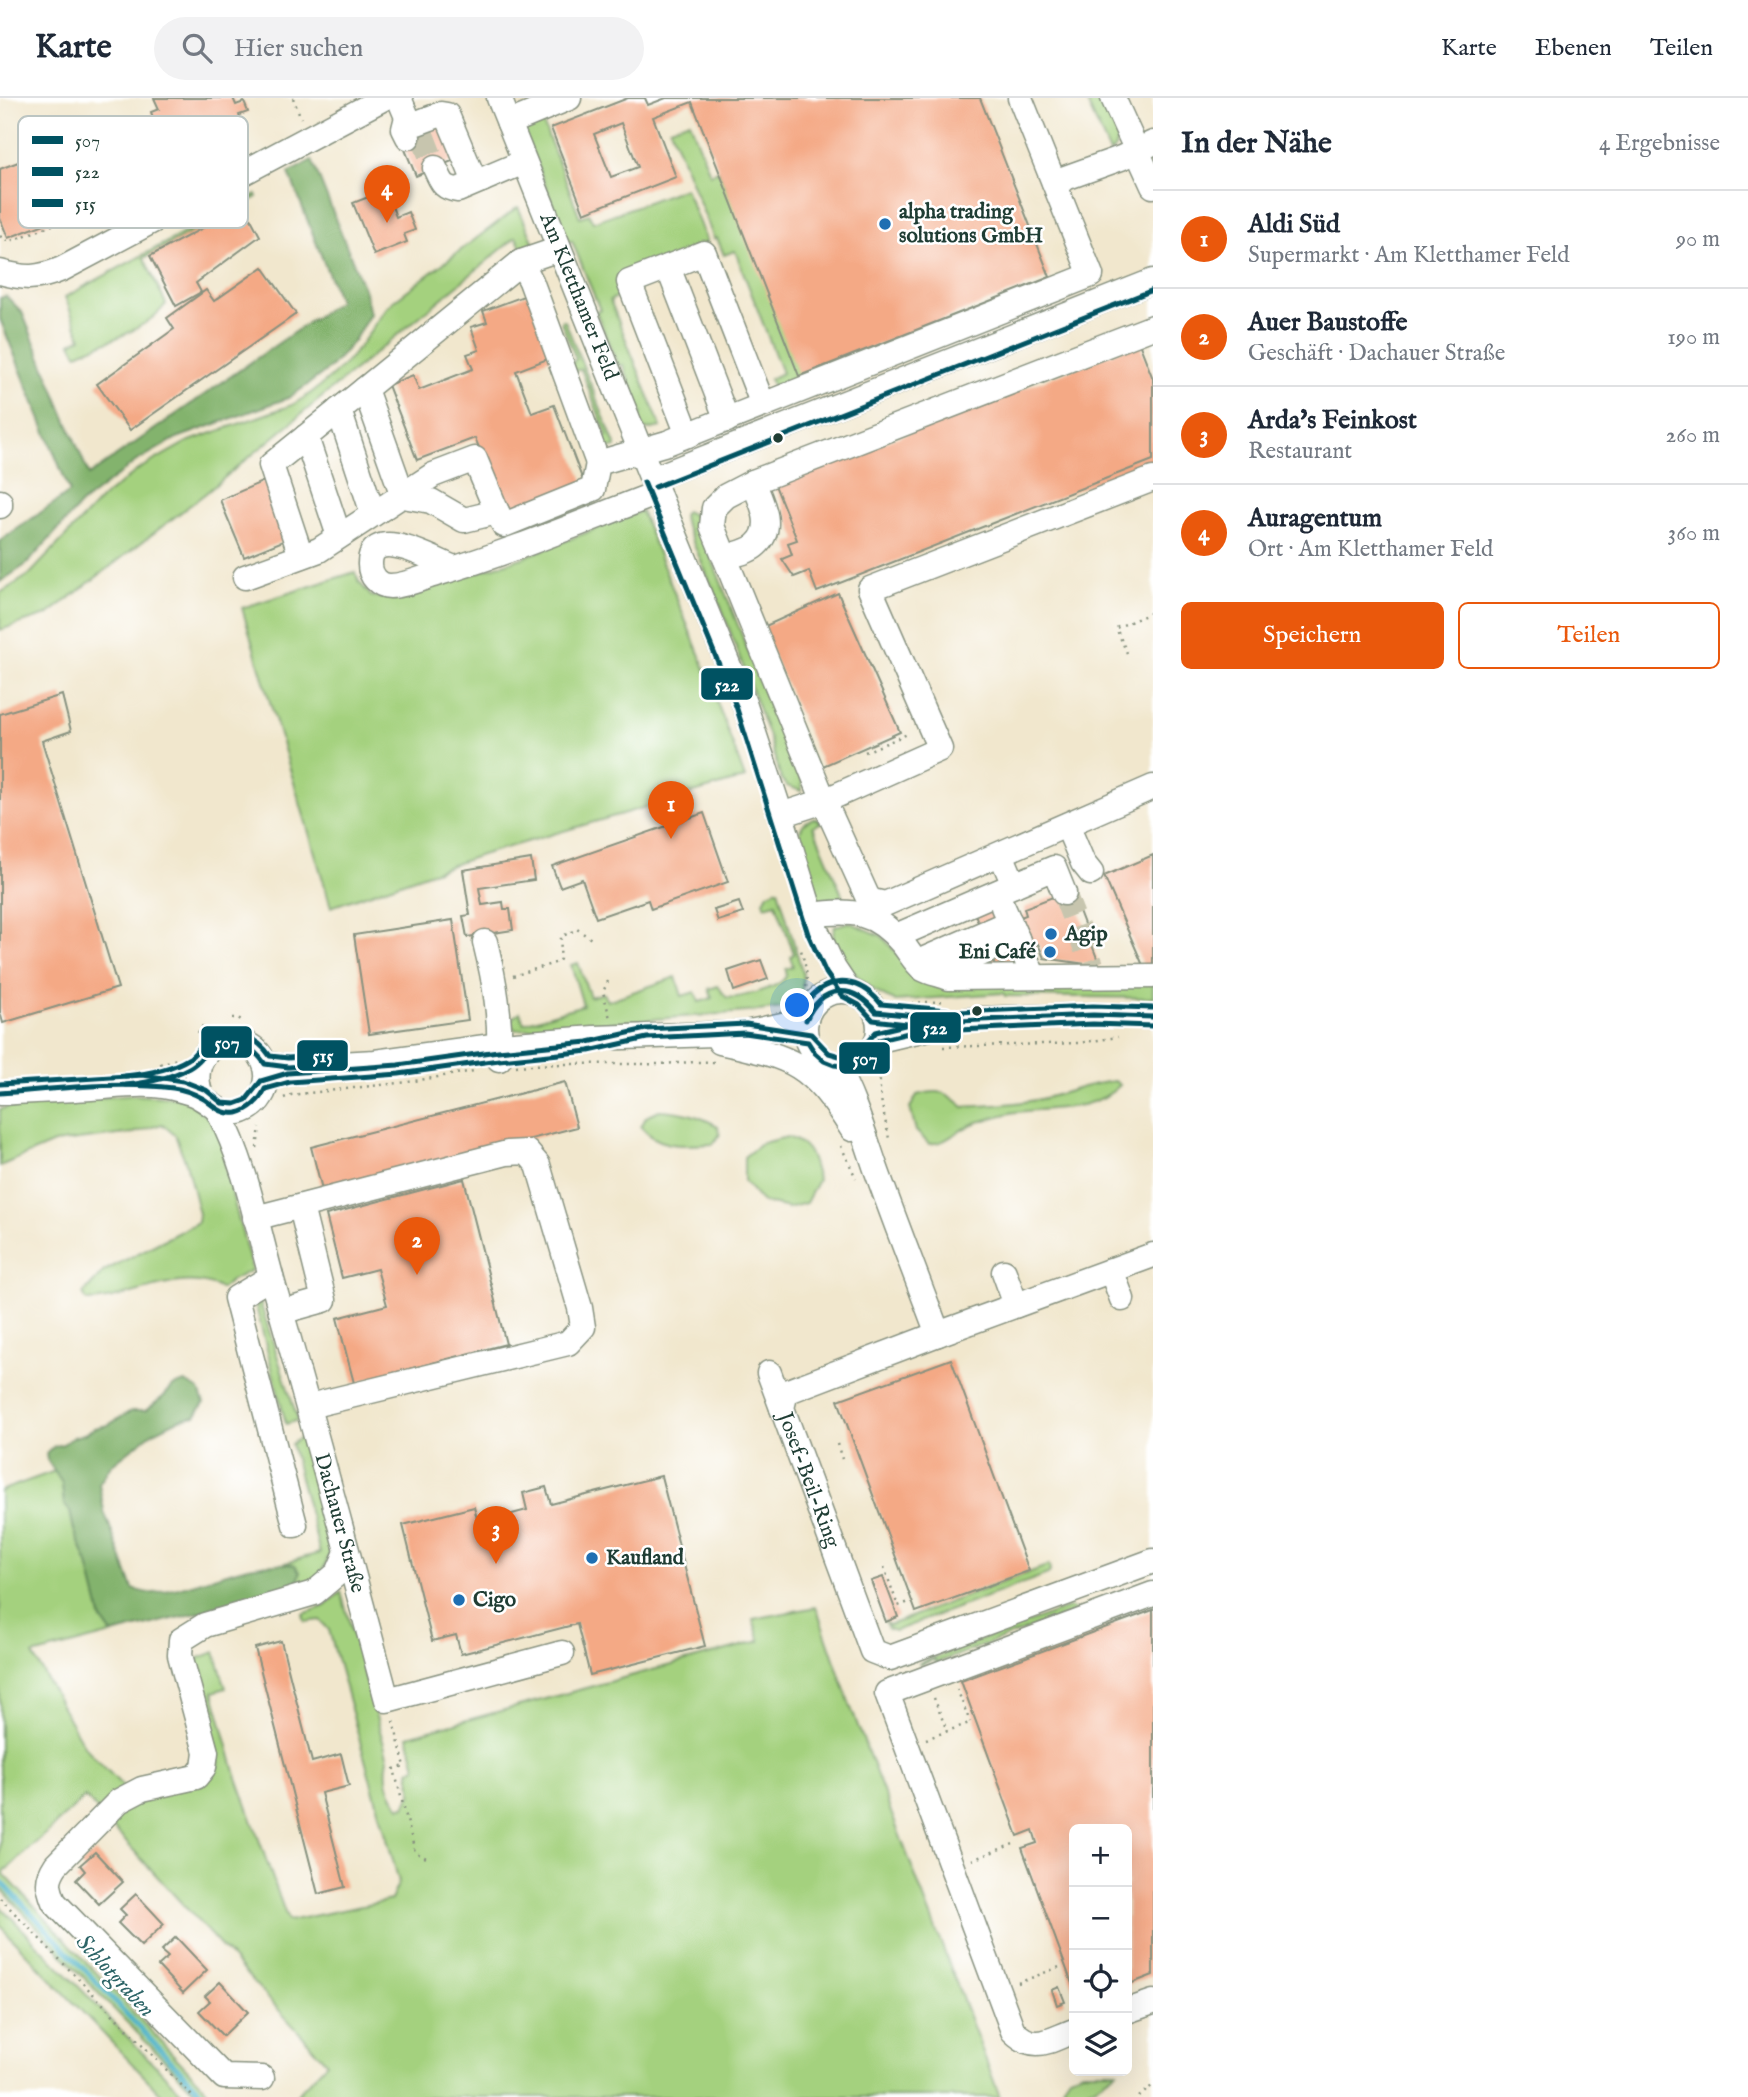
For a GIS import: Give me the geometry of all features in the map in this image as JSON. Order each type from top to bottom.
[{"type":"street","points":[[248,170],[384,98]]},
{"type":"street","name":"Am Kletthamer Feld","points":[[499,98],[744,703],[781,815],[809,929],[821,997]]},
{"type":"street","points":[[509,122],[569,98]]},
{"type":"street","points":[[598,463],[642,452],[688,435],[1091,275],[1020,98]]},
{"type":"street","points":[[1113,98],[1145,147],[1153,186]]},
{"type":"street","points":[[410,121],[447,115],[473,177],[482,180]]},
{"type":"street","points":[[1054,182],[1145,147]]},
{"type":"street","points":[[429,171],[447,189],[458,190],[524,162]]},
{"type":"street","points":[[0,272],[24,278],[43,277],[139,228]]},
{"type":"street","points":[[301,556],[271,465],[522,262],[559,249]]},
{"type":"street","points":[[688,435],[629,282],[704,253],[763,405]]},
{"type":"street","points":[[403,496],[431,501],[464,520],[500,518],[593,489],[598,463],[522,262]]},
{"type":"street","points":[[668,267],[727,420]]},
{"type":"street","points":[[454,568],[516,547],[655,486],[1153,281]]},
{"type":"street","points":[[1144,976],[1093,971],[1034,977],[949,978],[914,955],[885,926],[864,891],[824,801],[712,526],[714,508],[726,496],[753,482],[1153,327]]},
{"type":"street","points":[[365,389],[403,496]]},
{"type":"street","points":[[338,410],[373,514]]},
{"type":"street","points":[[306,437],[339,536]]},
{"type":"street","points":[[245,577],[320,550],[433,474],[475,459],[500,518],[516,547]]},
{"type":"street","points":[[781,815],[824,801],[940,749],[870,589],[1153,479]]},
{"type":"street","points":[[725,558],[756,546],[766,531],[766,513],[753,482]]},
{"type":"street","points":[[809,929],[848,911],[874,910],[1153,787]]},
{"type":"street","points":[[1066,825],[1083,863],[1091,873]]},
{"type":"street","points":[[1001,854],[1011,916],[1034,977]]},
{"type":"street","points":[[963,978],[1011,916],[1054,868],[1064,893]]},
{"type":"street","points":[[914,955],[1011,916]]},
{"type":"street","points":[[914,955],[1011,916]]},
{"type":"street","name":"Am Kletthamer Feld","points":[[809,929],[848,990]]},
{"type":"street","points":[[485,942],[495,982],[500,1052]]},
{"type":"street","points":[[802,1023],[811,1007],[821,997],[848,990],[864,998],[876,1012],[883,1048]]},
{"type":"street","points":[[876,1012],[959,1021],[1093,1015],[1153,1017]]},
{"type":"street","points":[[802,1023],[818,1057],[835,1065],[847,1066],[862,1061],[873,1051],[959,1021]]},
{"type":"street","points":[[142,1084],[199,1063],[212,1047],[231,1042],[248,1046],[265,1064],[288,1067],[500,1052],[589,1051],[647,1038],[745,1033],[802,1023]]},
{"type":"street","points":[[689,1035],[751,1049],[797,1064],[830,1095],[874,1164]]},
{"type":"street","points":[[0,1093],[142,1084],[180,1089],[236,1113],[290,1082],[399,1074],[500,1052]]},
{"type":"street","points":[[862,1061],[865,1131]]},
{"type":"street","name":"Dachauer Straße","points":[[199,1063],[197,1087],[227,1128],[243,1173],[309,1406],[387,1700]]},
{"type":"street","name":"Dachauer Straße","points":[[243,1173],[247,1127],[267,1081],[265,1064]]},
{"type":"street","points":[[835,1065],[848,1088],[865,1131],[874,1164],[938,1334]]},
{"type":"street","points":[[255,1218],[507,1153],[527,1152],[538,1165],[580,1308],[583,1327],[568,1343],[309,1406]]},
{"type":"street","points":[[281,1312],[324,1300],[301,1207]]},
{"type":"street","name":"Josef-Beil-Ring","points":[[1153,1255],[786,1392],[782,1408],[872,1651],[890,1658],[1153,1561]]},
{"type":"street","points":[[1111,1270],[1122,1299]]},
{"type":"street","points":[[1004,1272],[1016,1305]]},
{"type":"street","points":[[271,1276],[236,1298],[295,1525]]},
{"type":"street","points":[[769,1373],[782,1408]]},
{"type":"street","points":[[262,2078],[223,2077],[54,1902],[49,1876],[56,1865],[119,1801],[142,1788],[196,1777],[204,1767],[206,1752],[180,1655],[181,1640],[205,1625],[314,1593],[338,1573],[347,1552]]},
{"type":"street","points":[[1073,1590],[1085,1619]]},
{"type":"street","points":[[1069,2033],[1038,2044],[1024,2041],[1013,2031],[887,1693],[1153,1594]]},
{"type":"street","points":[[387,1700],[562,1653]]},
{"type":"street","points":[[1132,2009],[1153,2002]]},
{"type":"path","points":[[293,98],[302,120]]},
{"type":"path","points":[[0,236],[8,242],[44,228]]},
{"type":"path","points":[[1127,653],[1116,628],[1151,613]]},
{"type":"path","points":[[865,752],[929,724]]},
{"type":"path","points":[[495,982],[558,962],[561,937],[564,934],[578,929],[594,941]]},
{"type":"path","points":[[802,1023],[802,999],[808,976],[809,929]]},
{"type":"path","points":[[608,981],[603,992],[612,1025]]},
{"type":"path","points":[[232,1018],[242,1019],[246,1024]]},
{"type":"path","points":[[936,1047],[1096,1042],[1125,1035]]},
{"type":"path","points":[[883,1048],[883,1063],[878,1082],[889,1140]]},
{"type":"path","points":[[837,1444],[842,1459]]},
{"type":"path","points":[[884,1567],[898,1606],[912,1601]]},
{"type":"path","points":[[907,1746],[971,1722],[950,1669]]},
{"type":"path","points":[[926,1678],[947,1731]]},
{"type":"path","points":[[387,1700],[405,1766],[394,1769],[415,1852],[428,1859]]},
{"type":"path","points":[[952,1867],[1016,1843]]},
{"type":"path","points":[[0,1898],[193,2097]]},
{"type":"path","points":[[998,1990],[1062,1966]]},
{"type":"path","points":[[1139,2097],[1153,2085]]},
{"type":"green space","points":[[1085,98],[1103,98],[1120,136],[1110,153]]},
{"type":"green space","points":[[541,118],[580,217],[589,214],[593,222],[685,188],[707,242],[627,293],[610,300],[661,427],[647,430],[643,428],[638,417],[642,414],[623,365],[618,365],[596,312],[600,310],[572,241],[568,242],[523,130]]},
{"type":"green space","points":[[690,121],[710,174],[719,171],[810,381],[776,395],[770,379],[782,373],[735,251],[724,255],[717,238],[714,239],[670,128]]},
{"type":"green space","points":[[312,160],[365,292],[370,314],[353,342],[331,367],[288,398],[177,438],[135,462],[81,504],[27,564],[0,582],[0,541],[70,492],[0,319],[0,298],[6,296],[22,312],[89,475],[339,301],[289,173]]},
{"type":"green space","points":[[518,207],[536,248],[521,247],[516,237],[206,493],[47,615],[0,630],[0,593],[29,575],[102,498],[139,469],[187,442],[292,405],[311,393],[337,372],[392,302]]},
{"type":"green space","points":[[193,228],[200,228],[144,258],[166,304],[137,328],[77,354],[71,343],[81,338],[65,297]]},
{"type":"green space","points":[[562,320],[565,321],[616,447],[607,449],[596,441],[607,436],[581,369],[569,373],[576,359]]},
{"type":"green space","points":[[641,511],[702,661],[745,778],[481,855],[331,907],[242,608],[355,572],[359,582],[371,596],[392,599],[522,558]]},
{"type":"green space","points":[[686,511],[695,516],[802,781],[802,791],[787,786],[781,779],[769,737],[722,609],[684,522],[683,515]]},
{"type":"green space","points":[[814,818],[823,822],[813,826],[843,897],[818,901],[799,836],[804,824]]},
{"type":"green space","points":[[778,889],[803,974],[802,990],[789,1004],[759,1011],[515,1030],[512,1025],[512,1018],[520,1012],[524,1023],[583,1005],[571,965],[578,963],[590,997],[603,993],[607,1001],[676,977],[682,996],[695,992],[699,1002],[712,998],[709,989],[718,986],[726,997],[738,997],[779,983],[786,976],[786,969],[793,967],[790,956],[794,954],[776,903],[765,906],[768,893]]},
{"type":"green space","points":[[849,922],[882,936],[917,977],[1153,982],[1153,998],[1005,996],[1003,993],[895,1001],[868,986],[848,963],[840,962],[834,944],[835,926]]},
{"type":"green space","points":[[1115,1081],[1120,1085],[1109,1094],[1084,1105],[1006,1114],[973,1124],[943,1141],[929,1144],[916,1131],[910,1108],[917,1095],[932,1092],[947,1095],[964,1107],[1010,1104]]},
{"type":"green space","points":[[134,1095],[183,1098],[212,1120],[221,1132],[226,1171],[252,1270],[221,1289],[205,1283],[189,1282],[172,1283],[104,1300],[87,1301],[83,1294],[104,1271],[198,1222],[199,1214],[186,1163],[175,1135],[162,1124],[134,1133],[54,1143],[0,1166],[0,1109],[21,1104]]},
{"type":"green space","points":[[659,1110],[704,1119],[718,1126],[720,1134],[713,1144],[683,1145],[657,1140],[641,1127],[646,1117]]},
{"type":"green space","points":[[787,1137],[806,1148],[812,1158],[818,1180],[806,1203],[788,1208],[762,1202],[744,1181],[744,1157],[762,1143]]},
{"type":"green space","points":[[257,1293],[298,1420],[286,1424],[253,1295]]},
{"type":"green space","points":[[185,1382],[199,1390],[204,1403],[195,1416],[180,1419],[152,1433],[111,1465],[99,1484],[104,1511],[133,1589],[147,1593],[172,1590],[242,1569],[277,1564],[295,1565],[300,1572],[297,1588],[112,1634],[102,1620],[88,1564],[74,1530],[70,1511],[64,1504],[62,1483],[46,1454],[53,1447],[94,1428],[108,1425],[131,1411],[145,1411],[173,1386]]},
{"type":"green space","points":[[302,1439],[331,1547],[327,1562],[320,1573],[297,1588],[295,1565],[285,1563],[320,1553],[291,1444]]},
{"type":"green space","points":[[55,1471],[62,1483],[64,1504],[70,1511],[74,1530],[88,1564],[102,1620],[112,1634],[33,1655],[84,1746],[130,1794],[212,1776],[219,1764],[195,1667],[199,1658],[215,1652],[226,1688],[213,1692],[235,1772],[288,1921],[391,1900],[399,1882],[329,1630],[320,1620],[305,1622],[303,1614],[325,1606],[341,1592],[388,1759],[388,1784],[400,1807],[405,1806],[412,1793],[409,1770],[416,1767],[408,1736],[760,1641],[753,1619],[816,1607],[850,1705],[1000,2097],[294,2097],[327,2063],[85,1797],[3,1873],[213,2097],[200,2097],[0,1887],[0,1491]]},
{"type":"green space","points":[[1049,1565],[1048,1574],[895,1631],[888,1629],[885,1622],[889,1625]]},
{"type":"green space","points":[[1070,1607],[1077,1611],[936,1663],[935,1659],[920,1665],[919,1663]]},
{"type":"green space","points":[[0,1906],[186,2097],[164,2097],[0,1926]]},
{"type":"green space","points":[[1070,2076],[1110,2076],[1095,2086],[1073,2095],[1063,2086]]},
{"type":"building","points":[[154,98],[233,98],[236,105],[244,102],[248,112],[239,116],[152,116],[151,112],[159,109]]},
{"type":"building","name":"alpha trading solutions GmbH","points":[[628,98],[645,98],[648,105],[666,98],[980,98],[1050,277],[799,376],[692,102],[653,117],[676,177],[584,213],[551,128]],"holes":[[[621,123],[638,167],[611,177],[594,134]]]},
{"type":"building","points":[[442,123],[457,159],[416,176],[401,140]]},
{"type":"building","points":[[18,162],[18,228],[34,228],[8,238],[0,218],[0,169]]},
{"type":"building","points":[[386,190],[396,217],[408,212],[415,230],[404,234],[407,242],[374,255],[353,203]]},
{"type":"building","points":[[248,214],[260,236],[196,283],[201,292],[176,306],[150,256],[203,228],[248,228]]},
{"type":"building","points":[[263,267],[296,314],[130,430],[97,384],[174,329],[167,318],[206,290],[214,301]]},
{"type":"building","points":[[529,294],[553,357],[516,371],[532,413],[554,405],[585,486],[508,516],[475,438],[417,460],[388,385],[413,375],[419,390],[473,369],[467,354],[479,350],[471,327],[487,322],[483,311]]},
{"type":"building","points":[[1139,343],[1153,379],[1153,460],[817,592],[809,571],[794,577],[782,559],[792,555],[788,543],[797,540],[775,485]]},
{"type":"building","points":[[264,481],[288,539],[244,557],[220,500]]},
{"type":"building","points":[[838,593],[900,732],[823,766],[761,628]]},
{"type":"building","points":[[62,695],[71,731],[42,741],[118,988],[3,1023],[0,1012],[0,714]]},
{"type":"building","points":[[704,813],[728,882],[651,909],[648,900],[596,918],[582,879],[560,887],[552,866]]},
{"type":"building","points":[[1153,855],[1153,970],[1145,970],[1104,876]]},
{"type":"building","points":[[531,859],[534,880],[479,888],[482,905],[503,902],[504,909],[510,909],[513,930],[467,937],[463,916],[470,915],[463,870]]},
{"type":"building","points":[[1071,890],[1100,966],[1044,958],[1038,944],[1017,952],[1019,956],[995,966],[970,901],[993,892],[1005,923],[1026,915],[1024,908]]},
{"type":"building","points":[[739,902],[743,913],[718,921],[714,910]]},
{"type":"building","points":[[453,920],[468,1020],[369,1034],[354,935]]},
{"type":"building","points":[[761,960],[768,979],[734,991],[728,971]]},
{"type":"building","points":[[565,1082],[577,1127],[323,1193],[311,1147]]},
{"type":"building","points":[[464,1179],[506,1344],[354,1383],[337,1318],[387,1305],[377,1269],[342,1278],[326,1215]]},
{"type":"building","points":[[951,1359],[1029,1571],[916,1612],[838,1400]]},
{"type":"building","points":[[661,1476],[705,1646],[590,1675],[577,1624],[461,1654],[456,1635],[432,1641],[403,1525],[474,1507],[478,1523],[527,1510],[523,1493],[546,1487],[551,1504]]},
{"type":"building","points":[[883,1577],[898,1617],[886,1622],[871,1581]]},
{"type":"building","points":[[1153,1610],[1153,1975],[1132,1983],[1132,1824],[1069,1824],[1069,1975],[1022,1848],[1037,1843],[1033,1830],[1018,1836],[961,1681]]},
{"type":"building","points":[[281,1641],[312,1762],[341,1754],[349,1786],[321,1793],[345,1887],[318,1894],[255,1648]]},
{"type":"building","points":[[95,1852],[123,1882],[99,1904],[76,1880],[85,1871],[80,1865]]},
{"type":"building","points":[[136,1894],[164,1924],[141,1946],[118,1923],[126,1915],[120,1909]]},
{"type":"building","points":[[176,1937],[207,1970],[183,1993],[158,1966],[168,1957],[161,1951]]},
{"type":"building","points":[[220,1982],[248,2012],[223,2036],[199,2011],[210,2001],[205,1996]]},
{"type":"building","points":[[1059,1987],[1065,2002],[1057,2005],[1052,1990]]},
{"type":"waterway","name":"Schlotgraben","points":[[0,1880],[205,2097]]},
{"type":"tunnel","points":[[421,132],[435,168]]},
{"type":"tunnel","points":[[1064,893],[1092,965]]},
{"type":"transit line","name":"522","points":[[655,487],[1153,290]]},
{"type":"transit line","name":"522","points":[[644,482],[736,706],[808,934],[826,973],[842,996],[859,1005],[873,1020],[958,1030],[1093,1024],[1153,1026]]},
{"type":"transit line","name":"515","points":[[798,1016],[814,994],[835,983],[859,986],[881,1004],[947,1010]]},
{"type":"transit line","name":"507","points":[[806,1020],[820,1000],[838,992],[857,996],[876,1012],[946,1019]]},
{"type":"transit line","name":"515","points":[[0,1084],[143,1075],[183,1081],[206,1090],[222,1103],[235,1104],[246,1100],[261,1081],[288,1073],[398,1065],[588,1042],[646,1029],[746,1024],[811,1034],[829,1053],[843,1057],[858,1052],[876,1032],[958,1012],[1093,1006],[1153,1008]]},
{"type":"transit line","name":"507","points":[[0,1093],[86,1086],[152,1086],[185,1091],[204,1099],[223,1112],[237,1113],[254,1104],[265,1089],[290,1082],[399,1074],[589,1051],[647,1038],[745,1033],[808,1042],[824,1061],[844,1066],[864,1059],[879,1040],[959,1021],[1093,1015],[1153,1017]]},
{"type":"transit line","name":"515","points":[[125,1076],[149,1073],[181,1063],[204,1043],[221,1034],[248,1037],[264,1048],[270,1056],[288,1058],[330,1055]]},
{"type":"transit line","name":"507","points":[[126,1085],[158,1080],[182,1072],[209,1050],[224,1042],[247,1047],[265,1064],[288,1067],[331,1064]]},
{"type":"place","name":"Auragentum","points":[[387,223]]},
{"type":"place","name":"alpha trading solutions GmbH","points":[[885,224]]},
{"type":"place","name":"Aldi Süd","points":[[671,839]]},
{"type":"place","name":"Agip","points":[[1051,934]]},
{"type":"place","name":"Eni Café","points":[[1050,952]]},
{"type":"place","name":"Auer Baustoffe","points":[[417,1275]]},
{"type":"place","name":"Kaufland","points":[[592,1558]]},
{"type":"place","name":"Arda's Feinkost","points":[[496,1564]]},
{"type":"place","name":"Cigo","points":[[459,1600]]}]
